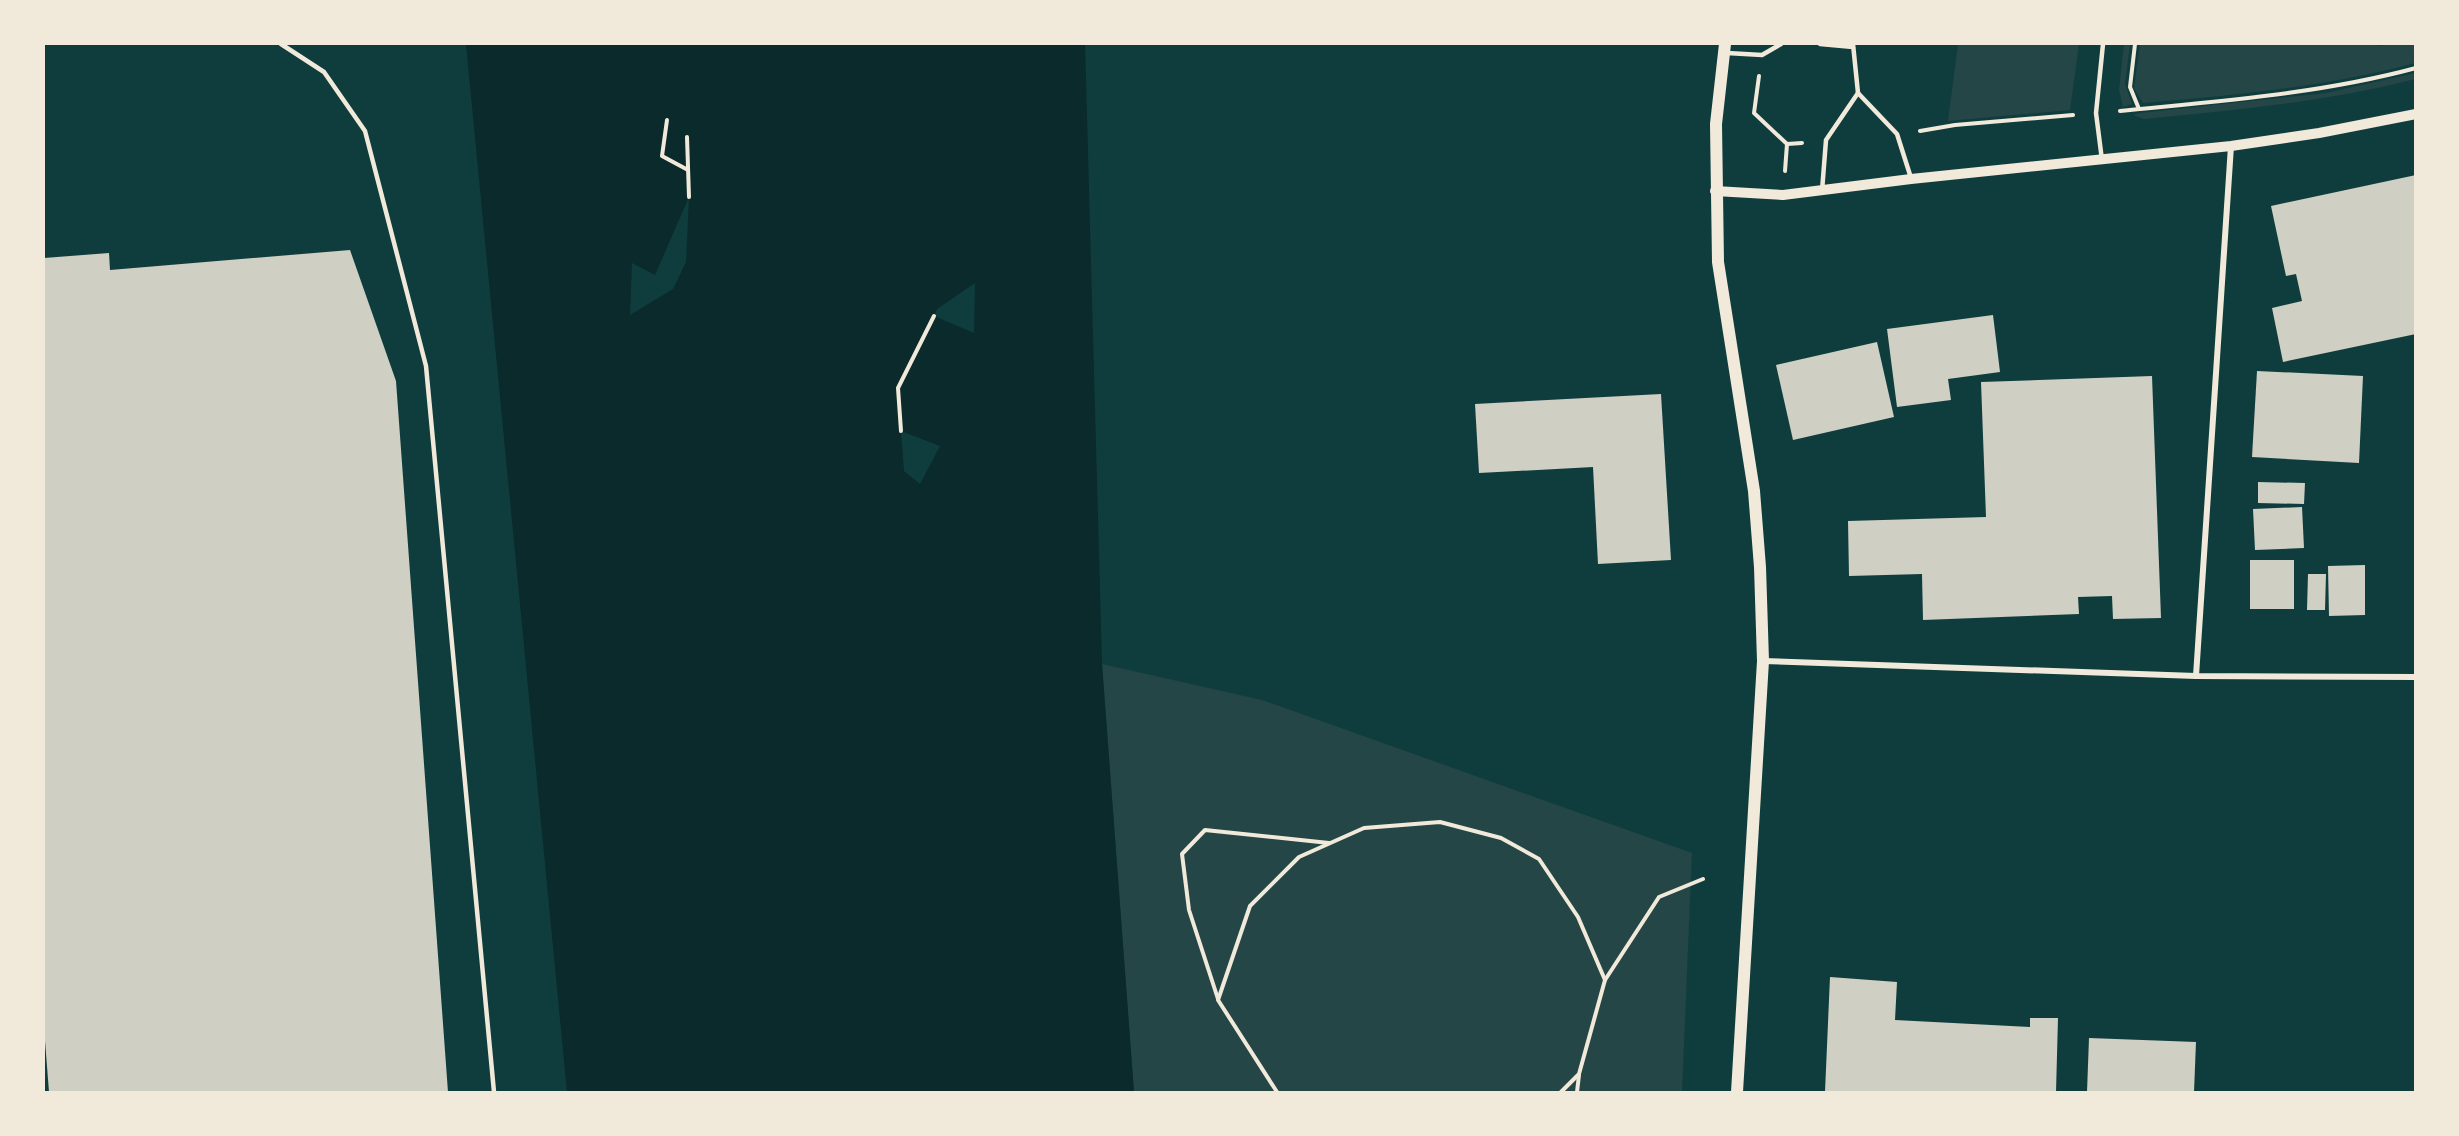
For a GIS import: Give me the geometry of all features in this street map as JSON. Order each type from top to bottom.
[{"type":"main road","points":[[1725,48],[1716,124],[1715,191],[1718,262],[1754,491],[1760,567],[1763,662],[1737,1092]]},
{"type":"street","points":[[1715,191],[1783,195],[1911,178],[2231,147],[2319,134],[2415,114]]},
{"type":"street","points":[[2196,676],[2231,147]]},
{"type":"street","points":[[1763,662],[2196,676],[2415,677]]},
{"type":"lane","points":[[281,44],[324,72],[365,131],[426,366],[494,1092]]},
{"type":"lane","points":[[1725,48],[1762,55],[1780,44]]},
{"type":"lane","points":[[1820,44],[1853,45],[1858,93],[1897,135],[1911,178]]},
{"type":"lane","points":[[2102,160],[2096,113],[2103,44]]},
{"type":"lane","points":[[1822,190],[1826,140],[1858,93]]},
{"type":"path","points":[[2136,44],[2130,87],[2139,109]]},
{"type":"path","points":[[1762,55],[1754,113],[1787,144],[1826,140]]},
{"type":"path","points":[[1897,135],[1955,125],[2139,109],[2318,89],[2382,77],[2415,68]]},
{"type":"path","points":[[667,120],[662,156],[688,170]]},
{"type":"path","points":[[687,137],[689,198]]},
{"type":"path","points":[[901,431],[898,388],[934,316]]},
{"type":"path","points":[[1218,999],[1250,906],[1299,857],[1364,828],[1440,822],[1501,838],[1539,859],[1578,917],[1605,980]]},
{"type":"path","points":[[1277,1092],[1218,999],[1189,910],[1182,854],[1205,830],[1330,843]]},
{"type":"path","points":[[1577,1092],[1579,1074],[1605,980],[1659,897],[1703,879]]},
{"type":"path","points":[[1562,1092],[1579,1074]]},
{"type":"shaded area","points":[[466,44],[1085,44],[1102,664],[1134,1092],[567,1092]]},
{"type":"shaded area","points":[[1958,44],[2079,44],[2070,110],[1948,121]]},
{"type":"shaded area","points":[[2124,44],[2130,44],[2125,84],[2132,104],[2123,107],[2119,90]]},
{"type":"shaded area","points":[[2140,44],[2362,44],[2383,46],[2383,44],[2415,44],[2415,63],[2314,84],[2143,103],[2134,88]]},
{"type":"shaded area","points":[[2415,73],[2415,79],[2348,94],[2144,119],[2133,115],[2326,93]]},
{"type":"shaded area","points":[[1102,664],[1262,700],[1692,853],[1682,1092],[1134,1092]]},
{"type":"pier","points":[[689,197],[686,262],[673,289],[630,315],[632,263],[655,275]]},
{"type":"pier","points":[[975,283],[974,333],[934,316],[937,309]]},
{"type":"pier","points":[[901,431],[940,446],[920,484],[904,471]]},
{"type":"building","points":[[2416,175],[2416,334],[2283,362],[2272,308],[2302,301],[2296,274],[2286,276],[2271,206]]},
{"type":"building","points":[[350,250],[396,381],[448,1092],[49,1092],[44,1028],[44,258],[109,253],[110,270]]},
{"type":"building","points":[[1993,315],[2000,372],[1948,379],[1951,400],[1897,407],[1887,329]]},
{"type":"building","points":[[1877,342],[1894,417],[1793,440],[1776,365]]},
{"type":"building","points":[[2257,371],[2363,376],[2359,463],[2252,457]]},
{"type":"building","points":[[2152,376],[2161,618],[2113,619],[2112,596],[2078,597],[2079,614],[1923,620],[1922,574],[1849,576],[1848,521],[1986,517],[1981,382]]},
{"type":"building","points":[[1661,394],[1671,560],[1598,564],[1593,467],[1479,473],[1475,404]]},
{"type":"building","points":[[2258,482],[2305,483],[2304,504],[2258,503]]},
{"type":"building","points":[[2302,507],[2304,548],[2255,550],[2253,509]]},
{"type":"building","points":[[2250,560],[2294,560],[2294,609],[2250,609]]},
{"type":"building","points":[[2365,565],[2365,615],[2329,616],[2328,566]]},
{"type":"building","points":[[2308,574],[2326,574],[2325,610],[2307,610]]},
{"type":"building","points":[[1830,977],[1897,982],[1895,1020],[2030,1027],[2030,1018],[2058,1018],[2056,1092],[1825,1092]]},
{"type":"building","points":[[2089,1038],[2196,1042],[2194,1092],[2087,1092]]}]
